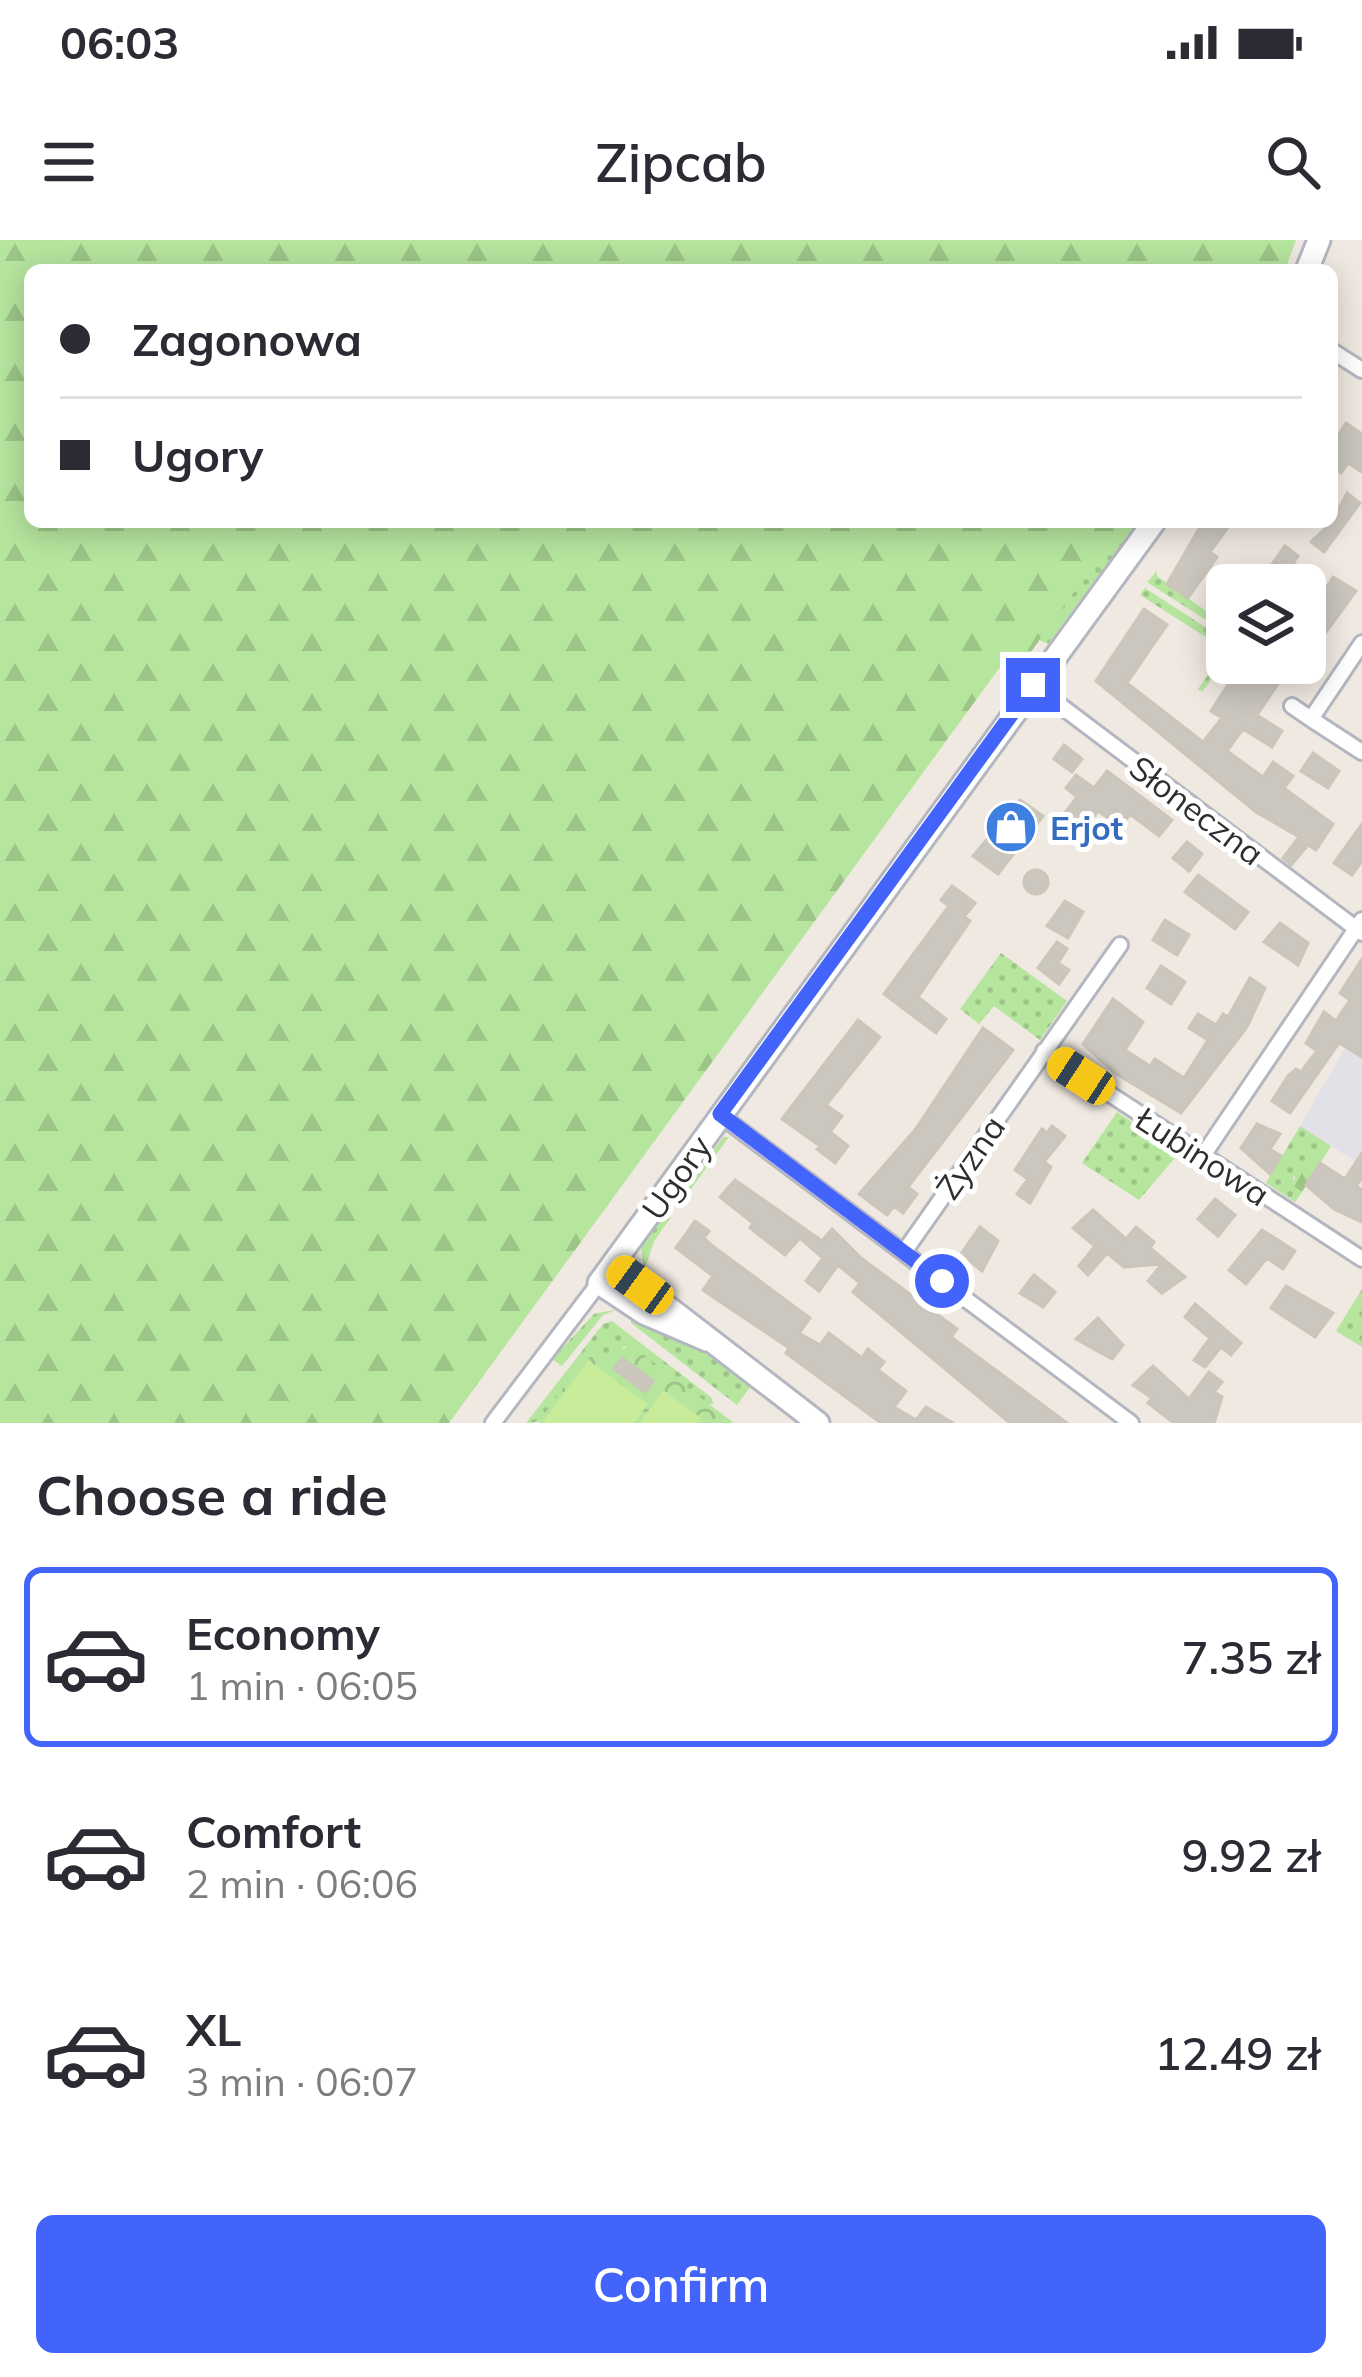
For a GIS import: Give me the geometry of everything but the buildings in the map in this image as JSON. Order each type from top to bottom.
[{"type":"street","name":"Ugory","points":[[493,1423],[1150,528]]},
{"type":"street","points":[[1312,719],[1362,643]]},
{"type":"street","name":"Słoneczna","points":[[1033,685],[1360,927]]},
{"type":"street","points":[[1292,706],[1362,752]]},
{"type":"street","points":[[1202,1157],[1360,927]]},
{"type":"street","name":"Żyzna","points":[[904,1252],[1120,945]]},
{"type":"street","name":"Łubinowa","points":[[1044,1052],[1362,1259]]},
{"type":"street","points":[[720,1114],[1131,1423]]},
{"type":"street","points":[[606,1274],[644,1312],[707,1340],[818,1423]]},
{"type":"shaded area","points":[[1357,1027],[1362,1030],[1362,1166],[1300,1126]]},
{"type":"green space","points":[[0,240],[1296,240],[1287,264],[24,264],[24,528],[1120,528],[1023,663],[1011,652],[449,1423],[0,1423]]},
{"type":"green space","points":[[1120,528],[1134,528],[1048,644],[1039,640]]},
{"type":"green space","points":[[1157,571],[1157,576],[1206,611],[1206,620],[1147,582]]},
{"type":"green space","points":[[1145,588],[1206,628],[1206,637],[1140,595]]},
{"type":"green space","points":[[1001,953],[1067,1001],[1040,1040],[994,1006],[979,1024],[960,1009]]},
{"type":"green space","points":[[1117,1112],[1179,1153],[1139,1200],[1082,1163]]},
{"type":"green space","points":[[1300,1126],[1331,1146],[1326,1154],[1314,1153],[1293,1178],[1302,1192],[1295,1202],[1266,1183]]},
{"type":"green space","points":[[724,1137],[729,1137],[677,1208],[672,1201]]},
{"type":"green space","points":[[1314,1153],[1326,1154],[1302,1192],[1295,1187],[1295,1167]]},
{"type":"green space","points":[[663,1214],[671,1217],[654,1241],[644,1272],[641,1247]]},
{"type":"green space","points":[[1362,1289],[1362,1347],[1336,1331]]},
{"type":"green space","points":[[619,1309],[603,1315],[562,1366],[552,1359],[594,1314]]},
{"type":"green space","points":[[631,1316],[695,1343],[753,1383],[737,1405],[631,1323]]},
{"type":"green space","points":[[612,1321],[712,1398],[713,1404],[705,1404],[624,1346],[568,1406],[526,1423],[603,1324]]},
{"type":"green space","points":[[632,1346],[734,1423],[538,1423],[584,1359]]},
{"type":"green space","points":[[588,1360],[648,1404],[634,1423],[542,1423]]},
{"type":"green space","points":[[663,1390],[701,1418],[698,1423],[640,1423]]},
{"type":"place","name":"Erjot","points":[[1011,827]]},
{"type":"route","points":[[942,1281],[720,1114],[1033,685]]}]
